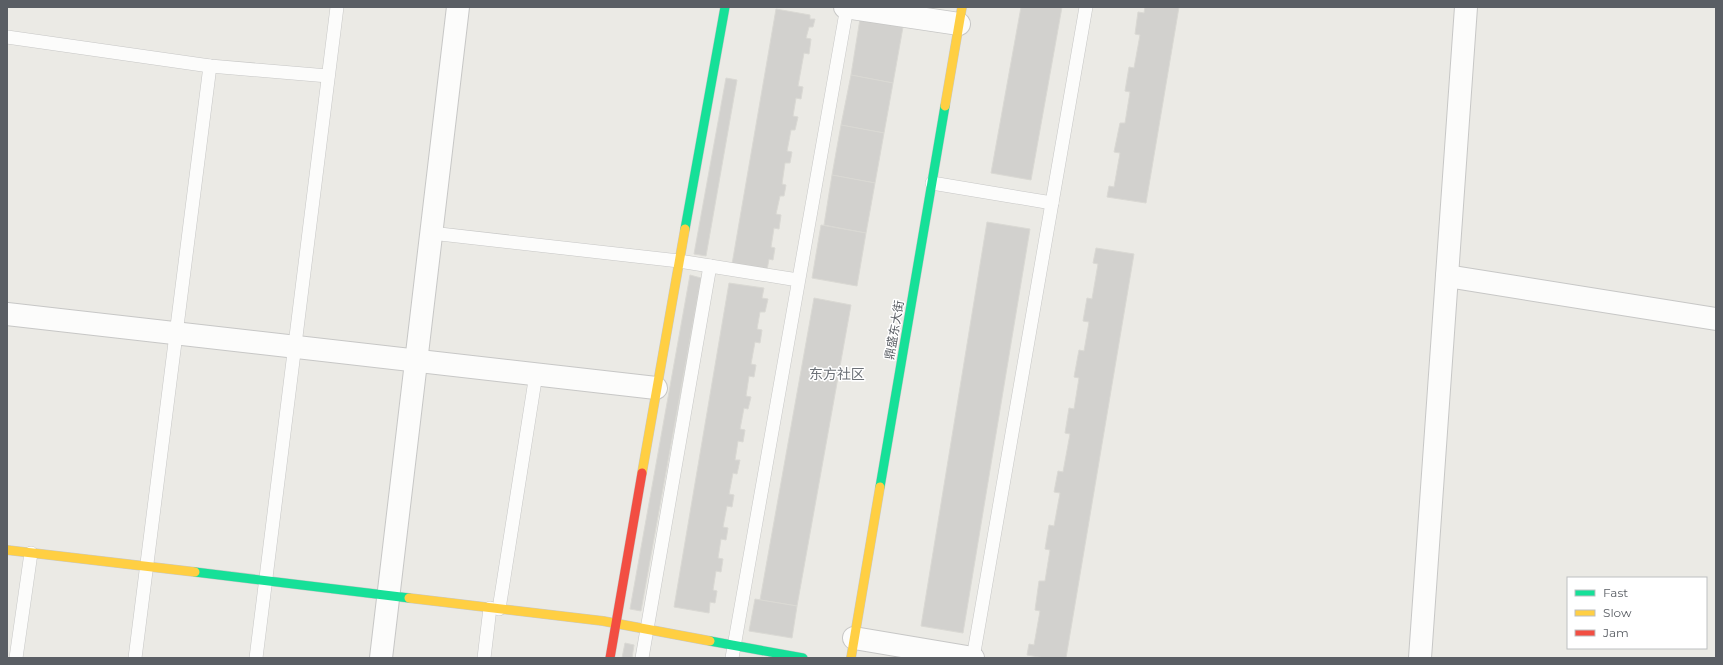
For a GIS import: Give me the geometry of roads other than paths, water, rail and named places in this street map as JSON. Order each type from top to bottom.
[{"type":"street","points":[[381,658],[458,7]]},
{"type":"street","points":[[610,658],[656,388],[725,7]]},
{"type":"street","points":[[846,7],[961,16]]},
{"type":"street","points":[[1420,658],[1466,7]]},
{"type":"street","name":"鼎盛东大街","points":[[852,648],[961,16]]},
{"type":"street","points":[[1447,276],[1716,319]]},
{"type":"street","points":[[7,314],[656,388]]},
{"type":"street","points":[[7,550],[616,624],[647,629],[733,652],[803,658]]},
{"type":"street","points":[[852,648],[973,658]]},
{"type":"lane","points":[[256,658],[337,7]]},
{"type":"lane","points":[[733,652],[846,7]]},
{"type":"lane","points":[[973,658],[1086,7]]},
{"type":"lane","points":[[7,37],[210,66],[328,76]]},
{"type":"lane","points":[[135,658],[210,66]]},
{"type":"lane","points":[[932,183],[1052,203]]},
{"type":"lane","points":[[431,233],[679,261],[798,280]]},
{"type":"lane","points":[[642,658],[710,266]]},
{"type":"lane","points":[[484,658],[536,374]]},
{"type":"lane","points":[[16,658],[31,553]]},
{"type":"district","name":"东方社区","points":[[837,374]]}]
